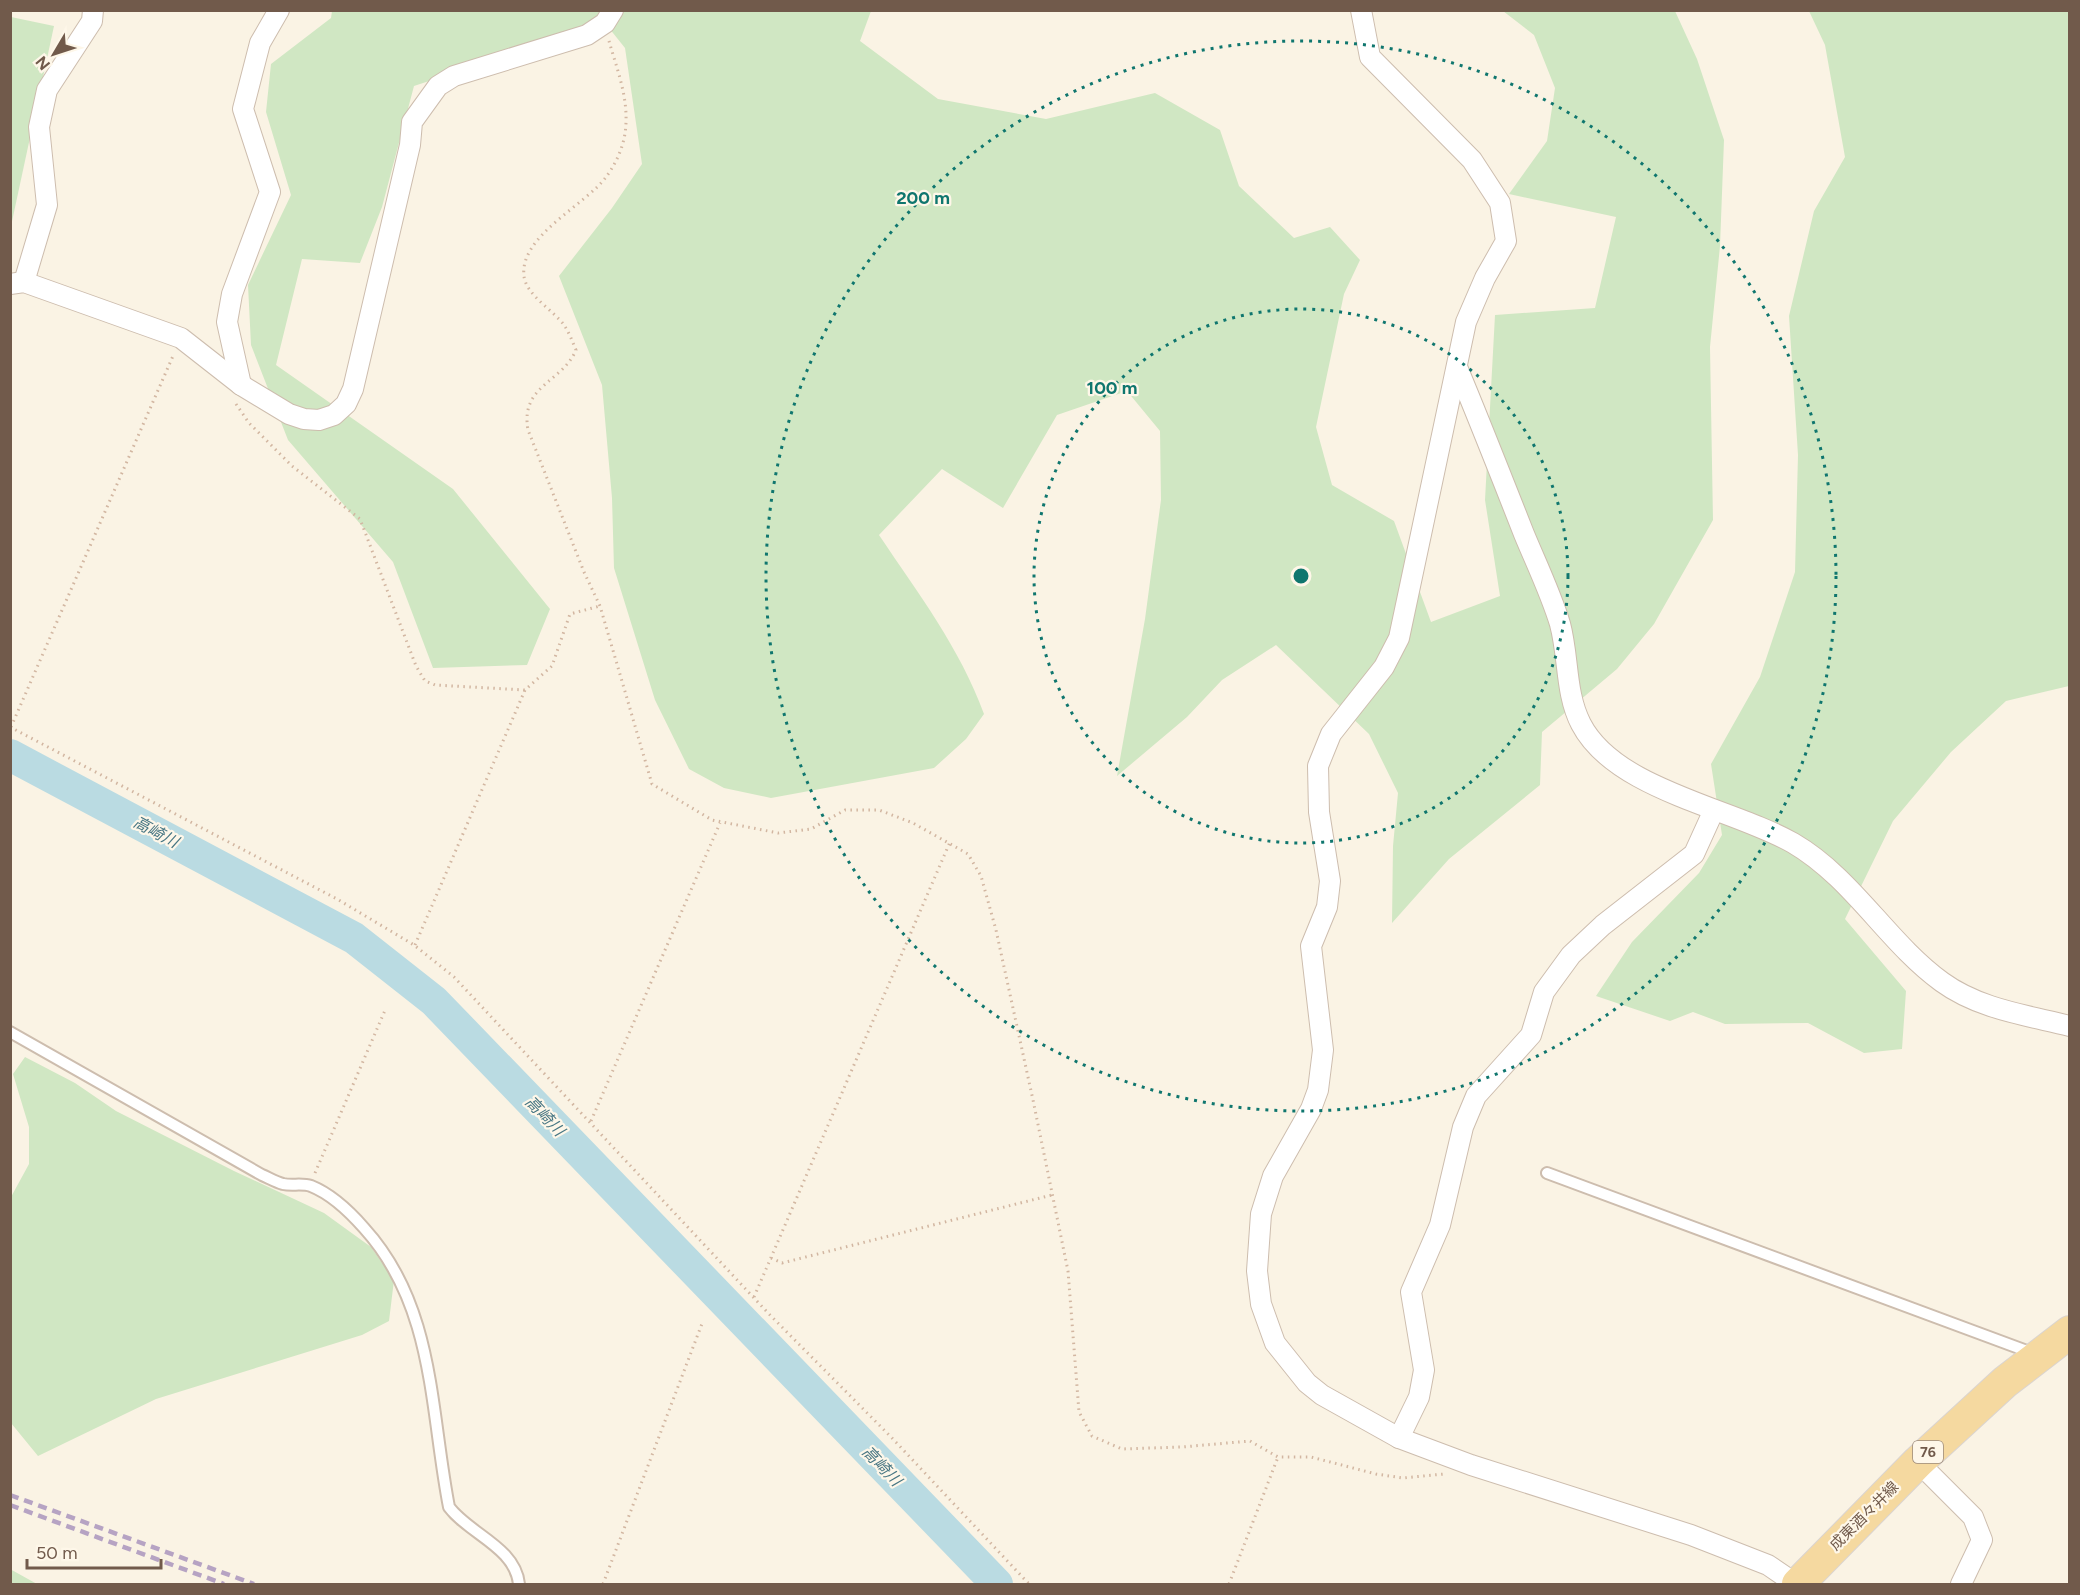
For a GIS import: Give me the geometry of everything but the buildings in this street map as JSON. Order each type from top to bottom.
[{"type":"main road","name":"成東酒々井線","points":[[1797,1584],[1918,1462],[2038,1355],[2070,1332]]},
{"type":"street","points":[[93,10],[92,21],[47,90],[39,127],[47,205],[17,283],[181,338],[235,390],[289,414],[304,419],[319,420],[334,415],[346,404],[361,354],[410,145],[412,122],[438,86],[454,76],[587,36],[609,17]]},
{"type":"street","points":[[235,390],[227,322],[232,294],[270,192],[243,109],[260,43],[279,10]]},
{"type":"street","points":[[1361,10],[1370,57],[1472,160],[1500,203],[1506,241],[1485,278],[1466,322],[1399,638],[1384,667],[1331,734],[1318,766],[1319,812],[1329,881],[1327,907],[1311,946],[1323,1050],[1318,1090],[1311,1109],[1274,1176],[1261,1214],[1257,1271],[1261,1304],[1275,1343],[1307,1383],[1322,1395],[1399,1438],[1471,1465],[1691,1535],[1768,1565],[1797,1584]]},
{"type":"street","points":[[1458,367],[1560,625],[1571,696],[1581,724],[1600,750],[1635,775],[1793,843],[1825,867],[1873,912],[1917,962],[1943,983],[1980,1004],[2070,1026]]},
{"type":"street","points":[[1399,1438],[1419,1397],[1424,1370],[1411,1292],[1440,1225],[1463,1127],[1476,1096],[1531,1035],[1544,992],[1571,955],[1603,925],[1694,854],[1714,810]]},
{"type":"street","points":[[1918,1462],[1973,1517],[1982,1540],[1961,1584]]},
{"type":"lane","points":[[10,1032],[262,1175],[284,1184],[309,1185],[354,1217],[377,1242],[394,1267],[417,1317],[429,1365],[449,1507],[458,1519],[488,1540],[510,1560],[518,1575],[519,1584]]},
{"type":"lane","points":[[1547,1173],[2038,1355]]},
{"type":"path","points":[[609,17],[626,120],[621,149],[606,177],[593,192],[547,228],[532,249],[524,269],[528,287],[564,326],[576,350],[564,367],[538,389],[525,415],[528,430],[600,606],[652,784],[698,813],[720,823],[778,834],[811,829],[845,810],[879,810],[950,842],[968,854],[981,876],[996,930],[1068,1271],[1079,1412],[1092,1436],[1122,1449],[1182,1448],[1250,1441],[1278,1457],[1311,1458],[1403,1478],[1436,1477],[1471,1465]]},
{"type":"path","points":[[181,338],[11,727],[233,842],[337,899],[414,945],[454,977],[754,1297],[892,1438],[1029,1584]]},
{"type":"path","points":[[235,390],[249,423],[292,466],[360,519],[416,666],[425,681],[435,685],[525,690]]},
{"type":"path","points":[[414,945],[525,690],[552,666],[570,614],[600,606]]},
{"type":"path","points":[[591,1122],[720,823]]},
{"type":"path","points":[[754,1297],[950,842]]},
{"type":"path","points":[[309,1185],[386,1008]]},
{"type":"path","points":[[771,1258],[782,1263],[1052,1195]]},
{"type":"path","points":[[603,1584],[703,1321]]},
{"type":"path","points":[[1228,1584],[1278,1457]]},
{"type":"green space","points":[[332,11],[871,11],[860,41],[938,99],[1046,119],[1155,93],[1220,130],[1239,186],[1294,238],[1330,227],[1360,260],[1344,294],[1316,427],[1332,485],[1394,521],[1431,622],[1500,596],[1485,500],[1495,315],[1595,308],[1616,217],[1509,194],[1547,141],[1555,88],[1534,35],[1503,11],[1675,11],[1697,59],[1724,140],[1720,246],[1710,347],[1713,520],[1654,624],[1617,669],[1542,732],[1540,785],[1449,859],[1392,923],[1393,846],[1398,793],[1369,734],[1276,645],[1222,680],[1187,717],[1117,776],[1145,619],[1161,500],[1160,431],[1127,391],[1057,415],[1003,508],[942,469],[879,535],[951,644],[974,690],[984,714],[966,739],[934,768],[771,798],[724,788],[689,769],[655,700],[614,568],[612,498],[602,385],[559,276],[612,208],[642,164],[625,48],[605,23],[414,86],[382,207],[360,263],[302,259],[276,365],[453,489],[550,609],[527,665],[433,668],[393,562],[288,440],[251,345],[248,285],[291,195],[266,112],[271,64],[331,18]]},
{"type":"green space","points":[[1809,11],[2069,11],[2069,686],[2006,701],[1951,752],[1893,821],[1845,919],[1906,991],[1902,1049],[1864,1053],[1808,1023],[1725,1024],[1693,1012],[1670,1021],[1596,996],[1632,942],[1699,873],[1722,835],[1711,764],[1760,677],[1795,572],[1798,455],[1789,316],[1814,211],[1845,157],[1825,45]]},
{"type":"green space","points":[[11,17],[54,26],[11,226]]},
{"type":"green space","points":[[25,1057],[75,1083],[116,1111],[234,1171],[324,1213],[371,1247],[394,1280],[389,1321],[362,1335],[156,1399],[38,1456],[11,1423],[11,1197],[29,1164],[29,1127],[13,1074]]},
{"type":"green space","points":[[10,1569],[37,1584],[11,1584]]},
{"type":"waterway","name":"高崎川","points":[[10,755],[354,938],[434,1001],[997,1584]]},
{"type":"railway","points":[[10,1495],[254,1584]]},
{"type":"railway","points":[[10,1505],[224,1584]]}]
